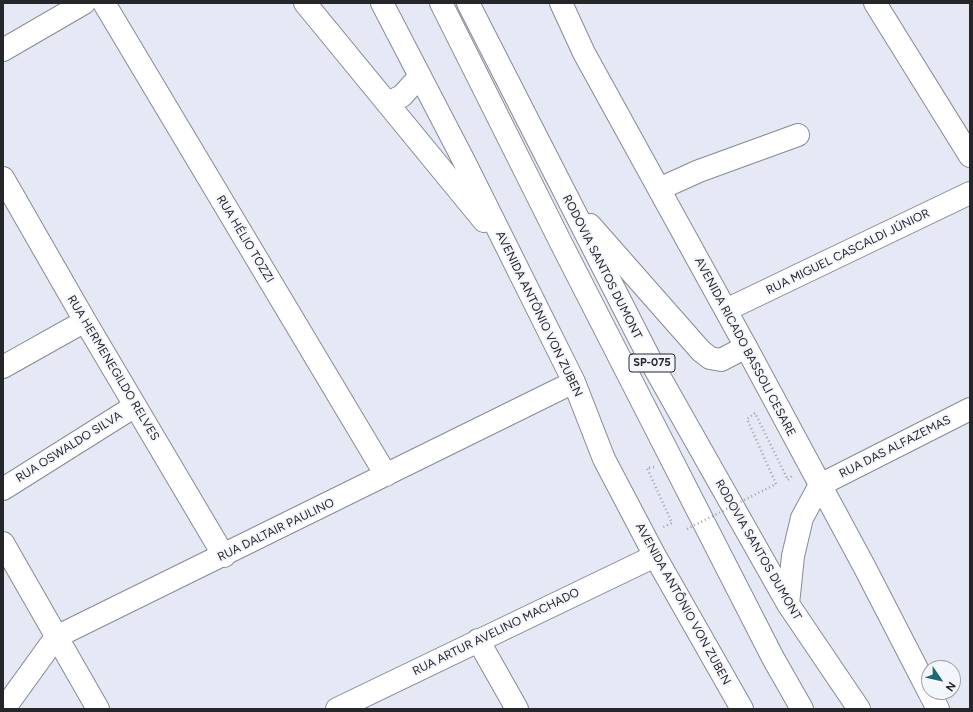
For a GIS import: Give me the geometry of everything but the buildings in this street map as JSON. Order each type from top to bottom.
[{"type":"main road","points":[[3,50],[84,3]]},
{"type":"main road","name":"RUA HÉLIO TOZZI","points":[[104,3],[386,475]]},
{"type":"main road","points":[[304,3],[508,250]]},
{"type":"main road","name":"AVENIDA ANTÔNIO VON ZUBEN","points":[[382,3],[574,382],[604,459],[655,556],[742,709]]},
{"type":"main road","name":"SP-075","points":[[441,3],[773,658],[802,709]]},
{"type":"main road","name":"RODOVIA SANTOS DUMONT","points":[[468,3],[654,367],[788,604],[859,709]]},
{"type":"main road","name":"AVENIDA RICADO BASSOLI CESARE","points":[[561,3],[584,53],[746,347],[921,677]]},
{"type":"main road","points":[[876,3],[970,156]]},
{"type":"main road","points":[[387,103],[402,96],[420,76]]},
{"type":"main road","points":[[659,189],[699,172],[798,135]]},
{"type":"main road","name":"RUA HERMENEGILDO RELVES","points":[[3,178],[84,321],[224,556]]},
{"type":"main road","name":"RUA MIGUEL CASCALDI JÚNIOR","points":[[726,310],[970,193]]},
{"type":"main road","points":[[570,203],[701,352],[710,358],[721,360],[746,347]]},
{"type":"main road","points":[[3,367],[84,321]]},
{"type":"main road","name":"RUA DALTAIR PAULINO","points":[[4,709],[56,637],[224,556],[574,382]]},
{"type":"main road","name":"RUA OSWALDO SILVA","points":[[3,489],[135,406]]},
{"type":"main road","name":"RUA DAS ALFAZEMAS","points":[[820,485],[970,410]]},
{"type":"main road","points":[[788,604],[793,556],[802,518],[820,485]]},
{"type":"main road","points":[[3,543],[98,709]]},
{"type":"main road","name":"RUA ARTUR AVELINO MACHADO","points":[[337,709],[655,556]]},
{"type":"main road","points":[[478,640],[517,709]]},
{"type":"main road","name":"AVENIDA RICADO BASSOLI CESARE","points":[[933,700],[938,709]]},
{"type":"path","points":[[683,522],[687,529],[776,484],[747,419],[755,414],[788,480],[806,462]]},
{"type":"path","points":[[645,535],[672,523],[646,468],[654,466],[657,474]]}]
